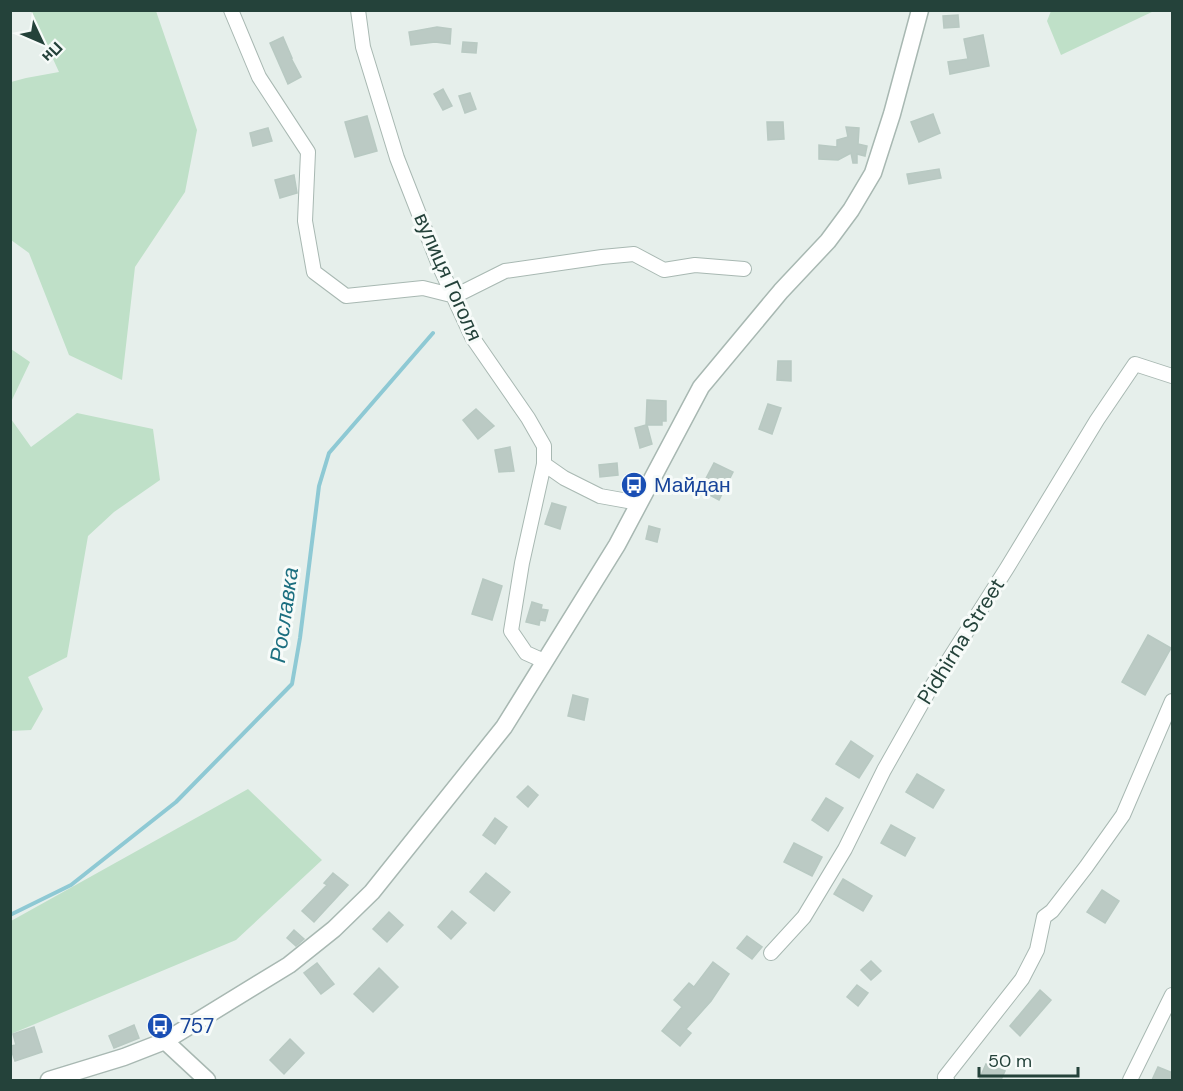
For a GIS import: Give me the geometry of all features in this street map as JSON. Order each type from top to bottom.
[{"type":"street","points":[[231,10],[259,77],[308,152],[305,221],[314,272],[346,296],[423,288],[455,296],[505,271],[634,254],[664,270],[694,265],[744,269]]},
{"type":"street","name":"вулиця Гоголя","points":[[358,10],[363,47],[397,158],[439,265],[472,337],[528,418],[544,446],[544,464]]},
{"type":"street","points":[[49,1080],[124,1057],[165,1041],[290,965],[342,922],[372,892],[504,727],[617,545],[700,387],[828,241],[851,210],[873,173],[892,114],[920,10]]},
{"type":"street","name":"Pidhirna Street","points":[[771,953],[804,917],[845,849],[884,770],[927,694],[1097,420],[1135,364],[1173,376]]},
{"type":"street","points":[[544,661],[526,652],[512,631],[522,563],[544,464],[564,478],[600,496],[639,503]]},
{"type":"street","points":[[946,1080],[945,1077],[1022,979],[1037,950],[1044,917],[1052,911],[1066,893],[1123,815],[1173,701]]},
{"type":"street","points":[[1130,1080],[1173,995]]},
{"type":"street","points":[[165,1041],[207,1080]]},
{"type":"green space","points":[[1051,10],[1154,11],[1061,55],[1047,21]]},
{"type":"green space","points":[[31,11],[156,11],[197,130],[185,192],[135,267],[122,380],[69,355],[29,253],[11,240],[11,82],[59,72]]},
{"type":"green space","points":[[11,349],[30,362],[11,402]]},
{"type":"green space","points":[[77,413],[153,429],[160,480],[114,512],[88,536],[67,657],[28,677],[43,709],[31,730],[11,731],[11,419],[31,447]]},
{"type":"green space","points":[[248,789],[322,860],[236,940],[11,1034],[11,921]]},
{"type":"building","points":[[958,15],[959,27],[944,28],[943,16]]},
{"type":"building","points":[[437,27],[451,29],[450,44],[435,42],[411,45],[409,32]]},
{"type":"building","points":[[983,35],[989,66],[950,74],[948,62],[968,59],[964,39]]},
{"type":"building","points":[[283,37],[301,77],[288,84],[270,43]]},
{"type":"building","points":[[463,42],[477,43],[476,53],[462,52]]},
{"type":"building","points":[[443,89],[452,106],[443,110],[434,94]]},
{"type":"building","points":[[470,93],[476,109],[465,113],[459,96]]},
{"type":"building","points":[[933,114],[940,133],[919,142],[911,122]]},
{"type":"building","points":[[367,116],[377,151],[355,157],[345,122]]},
{"type":"building","points":[[767,122],[783,122],[784,139],[768,140]]},
{"type":"building","points":[[846,127],[859,128],[858,144],[867,146],[865,156],[857,154],[857,163],[853,163],[851,153],[838,160],[819,159],[819,145],[837,147],[837,140],[848,137]]},
{"type":"building","points":[[268,128],[272,141],[253,146],[250,133]]},
{"type":"building","points":[[939,169],[941,178],[909,184],[907,174]]},
{"type":"building","points":[[294,175],[297,193],[280,198],[275,180]]},
{"type":"building","points":[[778,361],[791,361],[791,381],[777,380]]},
{"type":"building","points":[[647,400],[666,401],[666,421],[662,421],[662,425],[647,425],[652,444],[640,448],[635,428],[646,425]]},
{"type":"building","points":[[768,404],[781,408],[772,434],[759,429]]},
{"type":"building","points":[[476,409],[494,426],[478,439],[463,420]]},
{"type":"building","points":[[510,447],[514,471],[499,472],[495,450]]},
{"type":"building","points":[[617,463],[618,475],[600,477],[599,465]]},
{"type":"building","points":[[714,463],[733,472],[719,500],[700,490]]},
{"type":"building","points":[[552,503],[566,507],[560,529],[545,524]]},
{"type":"building","points":[[649,526],[660,529],[657,542],[646,539]]},
{"type":"building","points":[[483,579],[502,586],[492,620],[472,614]]},
{"type":"building","points":[[532,602],[542,605],[541,609],[548,610],[545,621],[540,620],[539,625],[526,622]]},
{"type":"building","points":[[1148,635],[1171,648],[1145,695],[1122,682]]},
{"type":"building","points":[[573,695],[588,699],[584,720],[568,716]]},
{"type":"building","points":[[851,741],[873,756],[859,778],[836,764]]},
{"type":"building","points":[[917,774],[944,790],[933,808],[906,792]]},
{"type":"building","points":[[528,786],[538,795],[528,807],[517,797]]},
{"type":"building","points":[[826,798],[843,808],[828,831],[812,820]]},
{"type":"building","points":[[495,818],[507,827],[495,844],[483,835]]},
{"type":"building","points":[[891,825],[915,838],[905,856],[881,843]]},
{"type":"building","points":[[794,843],[822,857],[812,876],[784,862]]},
{"type":"building","points":[[333,873],[348,885],[314,922],[302,911],[327,885],[324,883]]},
{"type":"building","points":[[486,873],[510,892],[494,911],[470,892]]},
{"type":"building","points":[[843,879],[872,896],[863,911],[834,894]]},
{"type":"building","points":[[1102,890],[1119,901],[1105,923],[1087,912]]},
{"type":"building","points":[[452,911],[466,923],[451,939],[438,927]]},
{"type":"building","points":[[389,912],[403,925],[387,942],[373,929]]},
{"type":"building","points":[[294,930],[304,939],[296,946],[287,938]]},
{"type":"building","points":[[747,936],[762,947],[752,959],[737,948]]},
{"type":"building","points":[[871,961],[881,971],[871,980],[861,970]]},
{"type":"building","points":[[713,962],[729,974],[711,1001],[686,1029],[691,1033],[680,1046],[662,1031],[682,1007],[674,1000],[689,983],[694,987]]},
{"type":"building","points":[[317,963],[334,984],[321,994],[304,973]]},
{"type":"building","points":[[379,968],[398,987],[373,1012],[354,994]]},
{"type":"building","points":[[857,985],[868,993],[858,1006],[847,997]]},
{"type":"building","points":[[1040,990],[1051,1000],[1020,1036],[1010,1026]]},
{"type":"building","points":[[134,1025],[139,1038],[114,1048],[109,1036]]},
{"type":"building","points":[[34,1027],[42,1052],[15,1061],[10,1046],[16,1045],[13,1034]]},
{"type":"building","points":[[290,1039],[304,1053],[284,1074],[270,1060]]},
{"type":"building","points":[[986,1064],[1005,1071],[1001,1080],[979,1080]]},
{"type":"building","points":[[1158,1067],[1173,1073],[1173,1080],[1152,1080]]},
{"type":"waterway","name":"Рославка","points":[[10,915],[71,885],[176,802],[292,684],[319,486],[329,453],[433,333]]},
{"type":"place","name":"Майдан","points":[[634,485]]},
{"type":"place","name":"757","points":[[160,1026]]}]
